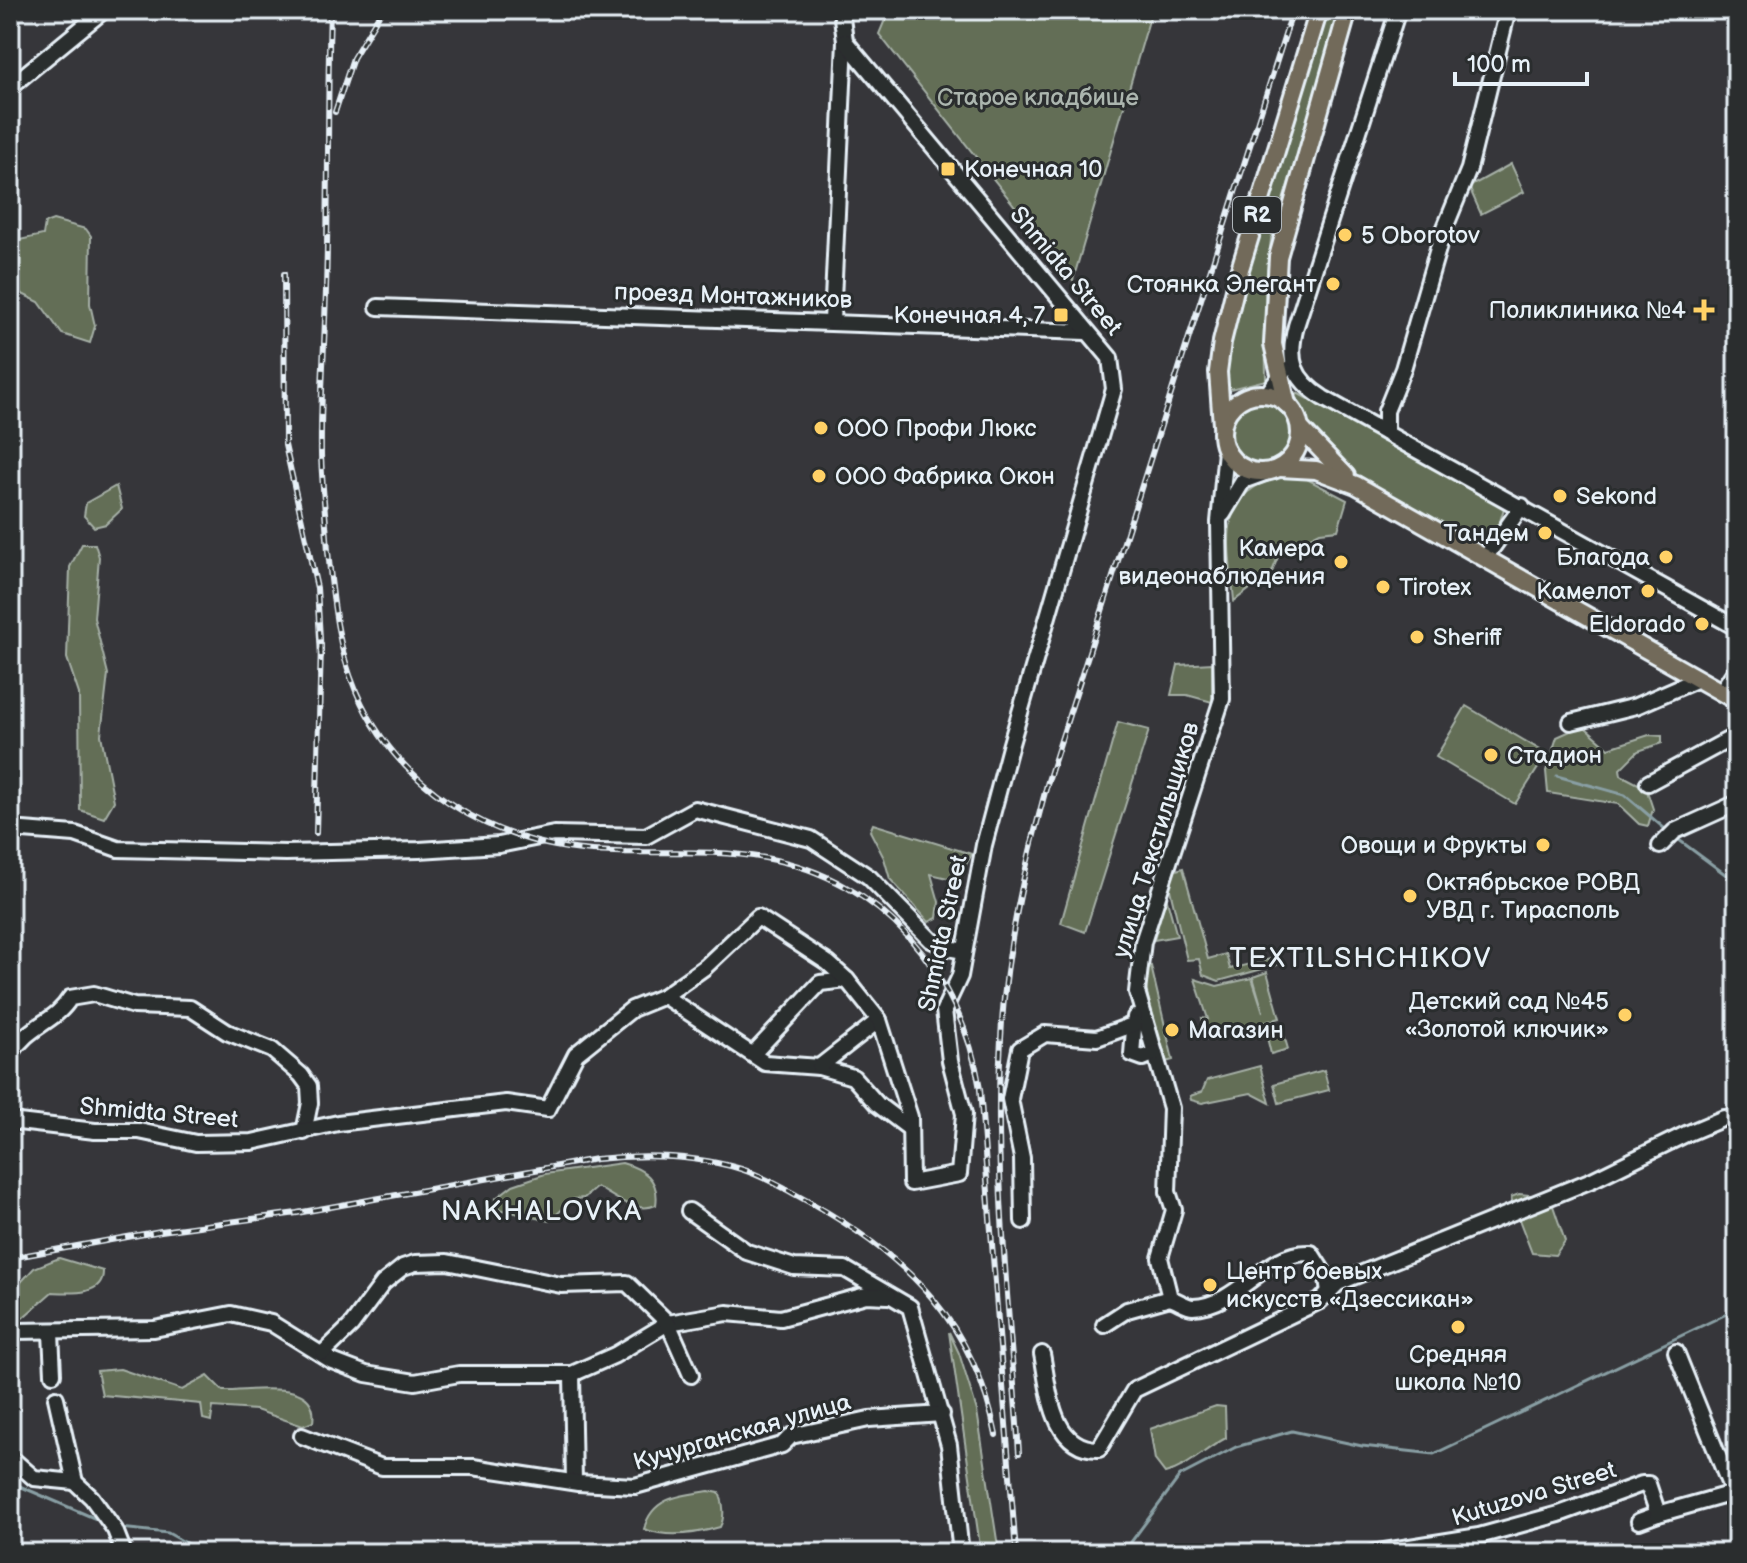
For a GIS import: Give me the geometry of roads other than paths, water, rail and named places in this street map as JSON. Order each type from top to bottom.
[{"type":"main road","name":"R2","points":[[1319,10],[1240,269],[1222,342],[1218,372],[1226,451],[1242,468],[1316,470],[1356,485],[1737,701]]},
{"type":"main road","name":"R2","points":[[1348,10],[1278,257],[1273,344],[1278,376],[1287,404],[1300,428],[1325,457],[1356,485]]},
{"type":"main road","points":[[1222,425],[1226,414],[1244,398],[1267,394],[1287,404]]},
{"type":"main road","points":[[1273,470],[1298,446],[1300,428]]},
{"type":"street","points":[[10,87],[104,10]]},
{"type":"street","points":[[832,321],[845,41],[841,10]]},
{"type":"street","points":[[1267,394],[1291,362],[1296,326],[1398,10]]},
{"type":"street","points":[[1386,433],[1386,411],[1403,369],[1442,235],[1469,169],[1508,10]]},
{"type":"street","name":"Shmidta Street","points":[[10,1121],[95,1131],[139,1131],[196,1143],[252,1142],[338,1123],[506,1103],[548,1109],[576,1054],[632,1009],[664,996],[705,967],[758,917],[798,941],[847,980],[879,1020],[910,1117],[911,1183],[959,1174],[964,1114],[950,1061],[944,1010],[960,976],[984,845],[1006,761],[1114,389],[1110,358],[845,41]]},
{"type":"street","name":"проезд Монтажников","points":[[378,307],[1086,332]]},
{"type":"street","points":[[1291,362],[1311,390],[1737,628]]},
{"type":"street","name":"улица Текстильщиков","points":[[1170,1298],[1160,1258],[1174,1210],[1168,1192],[1171,1108],[1137,992],[1143,942],[1222,699],[1219,522],[1226,451]]},
{"type":"street","points":[[1219,522],[1243,481],[1273,470]]},
{"type":"street","points":[[1485,558],[1522,506]]},
{"type":"street","points":[[1721,692],[1737,668]]},
{"type":"street","points":[[1571,722],[1636,706],[1698,679]]},
{"type":"street","points":[[1648,783],[1737,735]]},
{"type":"street","points":[[1660,846],[1675,831],[1737,803]]},
{"type":"street","points":[[10,829],[75,834],[118,849],[286,853],[419,850],[499,845],[554,834],[646,836],[695,809],[811,839],[869,877],[931,940],[964,951]]},
{"type":"street","points":[[753,1054],[820,983],[847,980]]},
{"type":"street","points":[[1137,992],[1132,1054],[1143,1058],[1155,1053]]},
{"type":"street","points":[[10,1055],[22,1036],[63,1011],[70,998],[94,994],[134,1006],[190,1008],[227,1032],[272,1050],[301,1075],[309,1086],[310,1103],[304,1132]]},
{"type":"street","points":[[664,996],[765,1063],[819,1067],[853,1077],[877,1104],[910,1129]]},
{"type":"street","points":[[819,1067],[879,1020]]},
{"type":"street","points":[[1023,1221],[1022,1158],[1010,1099],[1020,1049],[1045,1034],[1097,1038],[1135,1024]]},
{"type":"street","points":[[1042,1354],[1055,1418],[1087,1449],[1099,1449],[1134,1390],[1320,1301],[1350,1277],[1592,1180],[1663,1143],[1724,1118],[1737,1118]]},
{"type":"street","points":[[689,1211],[747,1252],[794,1267],[845,1269],[910,1307],[942,1414],[961,1553]]},
{"type":"street","points":[[1104,1325],[1127,1310],[1170,1298],[1193,1307],[1237,1293],[1271,1265],[1303,1252],[1311,1253],[1327,1278],[1329,1292]]},
{"type":"street","points":[[323,1353],[357,1318],[392,1273],[415,1263],[447,1262],[561,1285],[627,1283],[668,1323],[691,1375]]},
{"type":"street","points":[[14,1331],[154,1329],[231,1314],[271,1323],[332,1361],[366,1374],[403,1381],[459,1374],[572,1374],[615,1355],[668,1323],[727,1313],[781,1318],[866,1295],[888,1296]]},
{"type":"street","points":[[53,1374],[55,1332]]},
{"type":"street","points":[[1639,1521],[1735,1498],[1732,1471],[1676,1352]]},
{"type":"street","points":[[572,1374],[574,1482]]},
{"type":"street","points":[[56,1398],[75,1482],[111,1524],[124,1553]]},
{"type":"street","name":"Кучурганская улица","points":[[302,1436],[318,1445],[382,1467],[473,1467],[574,1482],[635,1486],[782,1445],[791,1436],[869,1419],[942,1414]]},
{"type":"street","points":[[10,1457],[34,1478],[75,1482]]},
{"type":"street","name":"Kutuzova Street","points":[[1372,1553],[1479,1536],[1559,1514],[1642,1484],[1648,1484],[1658,1514]]},
{"type":"waterway","points":[[1557,776],[1625,795],[1665,829]]},
{"type":"waterway","points":[[1675,837],[1737,883]]},
{"type":"waterway","points":[[1123,1553],[1180,1476],[1236,1447],[1292,1431],[1362,1446],[1434,1454],[1737,1309]]},
{"type":"waterway","points":[[10,1482],[101,1521]]},
{"type":"waterway","points":[[120,1528],[168,1533],[204,1553]]},
{"type":"railway","points":[[330,10],[321,454],[334,605],[344,657],[356,691],[374,725],[396,755],[422,782],[451,804],[483,822],[554,846],[592,851],[744,855],[807,869],[845,886],[880,910],[910,938],[935,971],[955,1008],[970,1047],[980,1089],[1016,1553]]},
{"type":"railway","points":[[335,112],[353,58],[382,10]]},
{"type":"railway","points":[[1019,1453],[999,1143],[1003,1006],[1017,909],[1048,781],[1293,10]]},
{"type":"railway","points":[[284,274],[285,445],[317,588],[321,656]]},
{"type":"railway","points":[[316,833],[321,645]]},
{"type":"railway","points":[[10,1258],[161,1231],[297,1213],[596,1159],[651,1156],[723,1164],[751,1172],[813,1204],[848,1225],[908,1272],[933,1298],[972,1360],[986,1395],[996,1435]]},
{"type":"place","name":"Конечная 10","points":[[948,169]]},
{"type":"place","name":"5 Oborotov","points":[[1345,235]]},
{"type":"place","name":"Стоянка Элегант","points":[[1333,284]]},
{"type":"place","name":"Поликлиника №4","points":[[1704,310]]},
{"type":"place","name":"Конечная 4, 7","points":[[1061,315]]},
{"type":"place","name":"ООО Профи Люкс","points":[[821,428]]},
{"type":"place","name":"ООО Фабрика Окон","points":[[819,476]]},
{"type":"place","name":"Sekond","points":[[1560,496]]},
{"type":"place","name":"Тандем","points":[[1545,533]]},
{"type":"place","name":"Благода","points":[[1666,557]]},
{"type":"place","name":"Камера видеонаблюдения","points":[[1341,562]]},
{"type":"place","name":"Tirotex","points":[[1383,587]]},
{"type":"place","name":"Камелот","points":[[1648,591]]},
{"type":"place","name":"Eldorado","points":[[1702,624]]},
{"type":"place","name":"Sheriff","points":[[1417,637]]},
{"type":"place","name":"Стадион","points":[[1491,755]]},
{"type":"place","name":"Овощи и Фрукты","points":[[1543,845]]},
{"type":"place","name":"Октябрьское РОВД УВД г. Тирасполь","points":[[1410,896]]},
{"type":"place","name":"Детский сад №45 «Золотой ключик»","points":[[1625,1015]]},
{"type":"place","name":"Магазин","points":[[1172,1030]]},
{"type":"place","name":"Центр боевых искусств «Дзессикан»","points":[[1210,1285]]},
{"type":"place","name":"Средняя школа №10","points":[[1458,1327]]},
{"type":"district","name":"TEXTILSHCHIKOV","points":[[1361,958]]},
{"type":"district","name":"NAKHALOVKA","points":[[542,1211]]},
{"type":"park label","name":"Старое кладбище","points":[[1038,97]]}]
